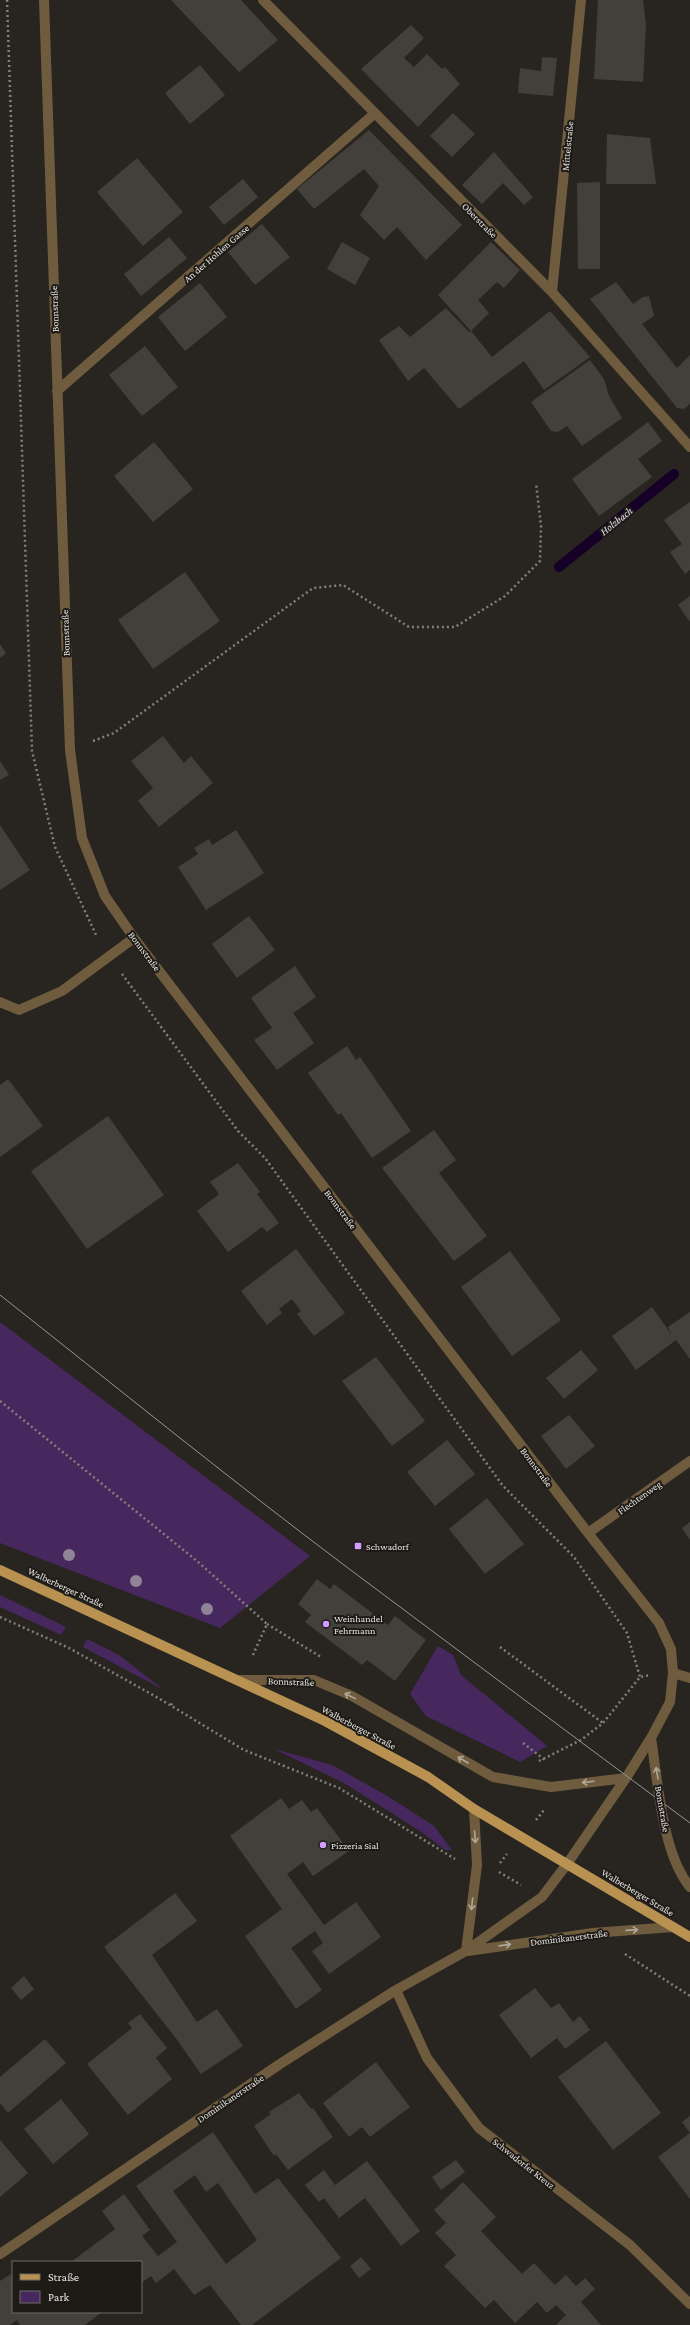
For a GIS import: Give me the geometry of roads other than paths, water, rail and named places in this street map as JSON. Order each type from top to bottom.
[{"type":"main road","name":"Walberberger Straße","points":[[0,1570],[241,1680],[325,1721],[428,1777],[474,1809],[690,1937]]},
{"type":"street","name":"Bonnstraße","points":[[44,0],[70,750],[82,838],[105,896],[134,938],[588,1534],[659,1623],[671,1649],[673,1673],[670,1702],[651,1738],[626,1778],[567,1864]]},
{"type":"street","name":"Oberstraße","points":[[263,0],[374,114],[552,292],[688,441]]},
{"type":"street","name":"Mittelstraße","points":[[552,292],[581,0]]},
{"type":"street","name":"An der Hohlen Gasse","points":[[57,391],[374,114]]},
{"type":"street","points":[[0,1002],[19,1010],[62,991],[134,938]]},
{"type":"street","name":"Flechtenweg","points":[[588,1534],[690,1461]]},
{"type":"street","points":[[673,1673],[690,1678]]},
{"type":"street","name":"Bonnstraße","points":[[241,1680],[314,1680],[352,1696],[493,1777],[551,1787],[626,1778]]},
{"type":"street","name":"Bonnstraße","points":[[651,1738],[668,1842],[682,1878],[690,1888]]},
{"type":"street","points":[[466,1951],[477,1866],[474,1809]]},
{"type":"street","name":"Dominikanerstraße","points":[[1,2250],[280,2064],[396,1990],[466,1951],[542,1897],[567,1864]]},
{"type":"street","name":"Dominikanerstraße","points":[[466,1951],[593,1932],[673,1927]]},
{"type":"street","name":"Schwadorfer Kreuz","points":[[396,1990],[428,2058],[479,2128],[630,2245],[690,2304]]},
{"type":"waterway","name":"Holzbach","points":[[559,567],[674,474]]},
{"type":"tram line","points":[[0,1295],[300,1532],[690,1823]]},
{"type":"place","name":"Schwadorf","points":[[358,1546]]},
{"type":"place","name":"Weinhandel Fehrmann","points":[[326,1624]]},
{"type":"place","name":"Pizzeria Sial","points":[[323,1845]]}]
